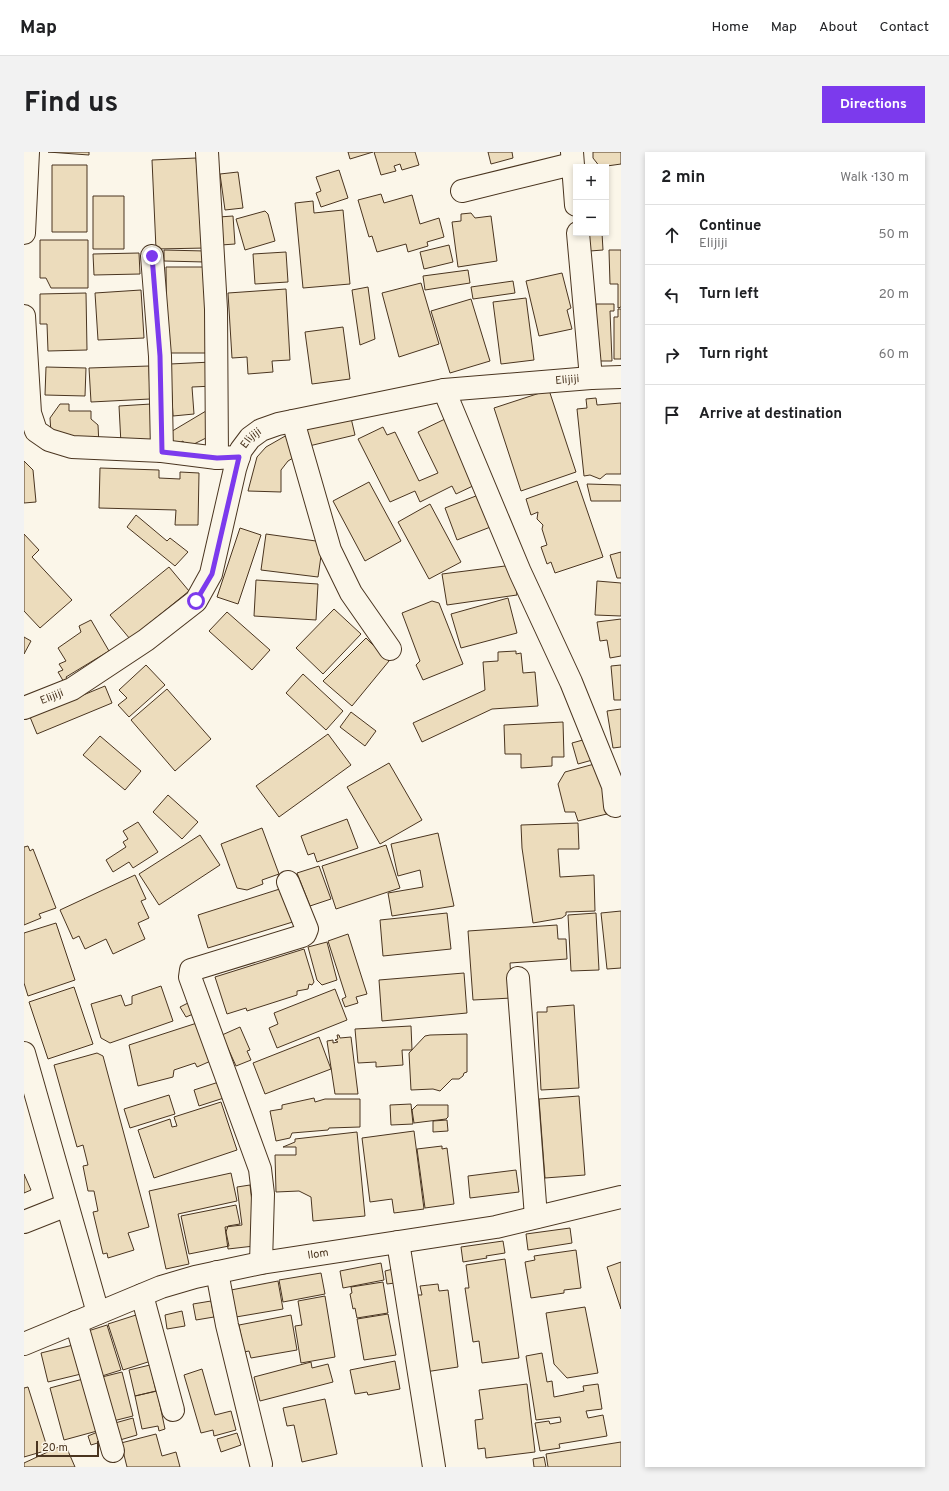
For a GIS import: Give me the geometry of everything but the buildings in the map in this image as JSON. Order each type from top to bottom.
[{"type":"street","points":[[24,233],[28,152]]},
{"type":"street","points":[[207,152],[216,309],[217,458]]},
{"type":"street","points":[[462,191],[572,158],[576,200]]},
{"type":"street","points":[[578,236],[591,378]]},
{"type":"street","points":[[152,256],[160,356],[162,452]]},
{"type":"street","points":[[24,316],[30,413],[36,431],[49,440],[72,447],[162,452],[217,458],[239,457]]},
{"type":"street","name":"Elijiji","points":[[24,708],[72,689],[152,636],[196,601],[212,574],[241,450],[250,438],[261,430],[293,421],[444,390],[591,378],[621,377]]},
{"type":"street","points":[[444,390],[520,572],[574,689],[613,786],[615,806]]},
{"type":"street","points":[[293,421],[330,550],[351,593],[390,649]]},
{"type":"street","points":[[262,1263],[263,1194],[260,1169],[190,977],[190,970],[306,934],[306,930],[288,882]]},
{"type":"street","points":[[518,978],[536,1217]]},
{"type":"street","points":[[25,1057],[98,1313]]},
{"type":"street","name":"Ilom","points":[[24,1344],[161,1287],[217,1272],[262,1263],[496,1227],[621,1196]]},
{"type":"street","points":[[24,1222],[67,1205]]},
{"type":"street","points":[[398,1242],[434,1467]]},
{"type":"street","points":[[217,1272],[227,1325],[262,1464]]},
{"type":"street","points":[[142,1295],[173,1410]]},
{"type":"street","points":[[76,1322],[113,1451]]},
{"type":"route","points":[[152,256],[160,356],[162,452],[217,458],[239,457],[212,574],[196,601]]}]
